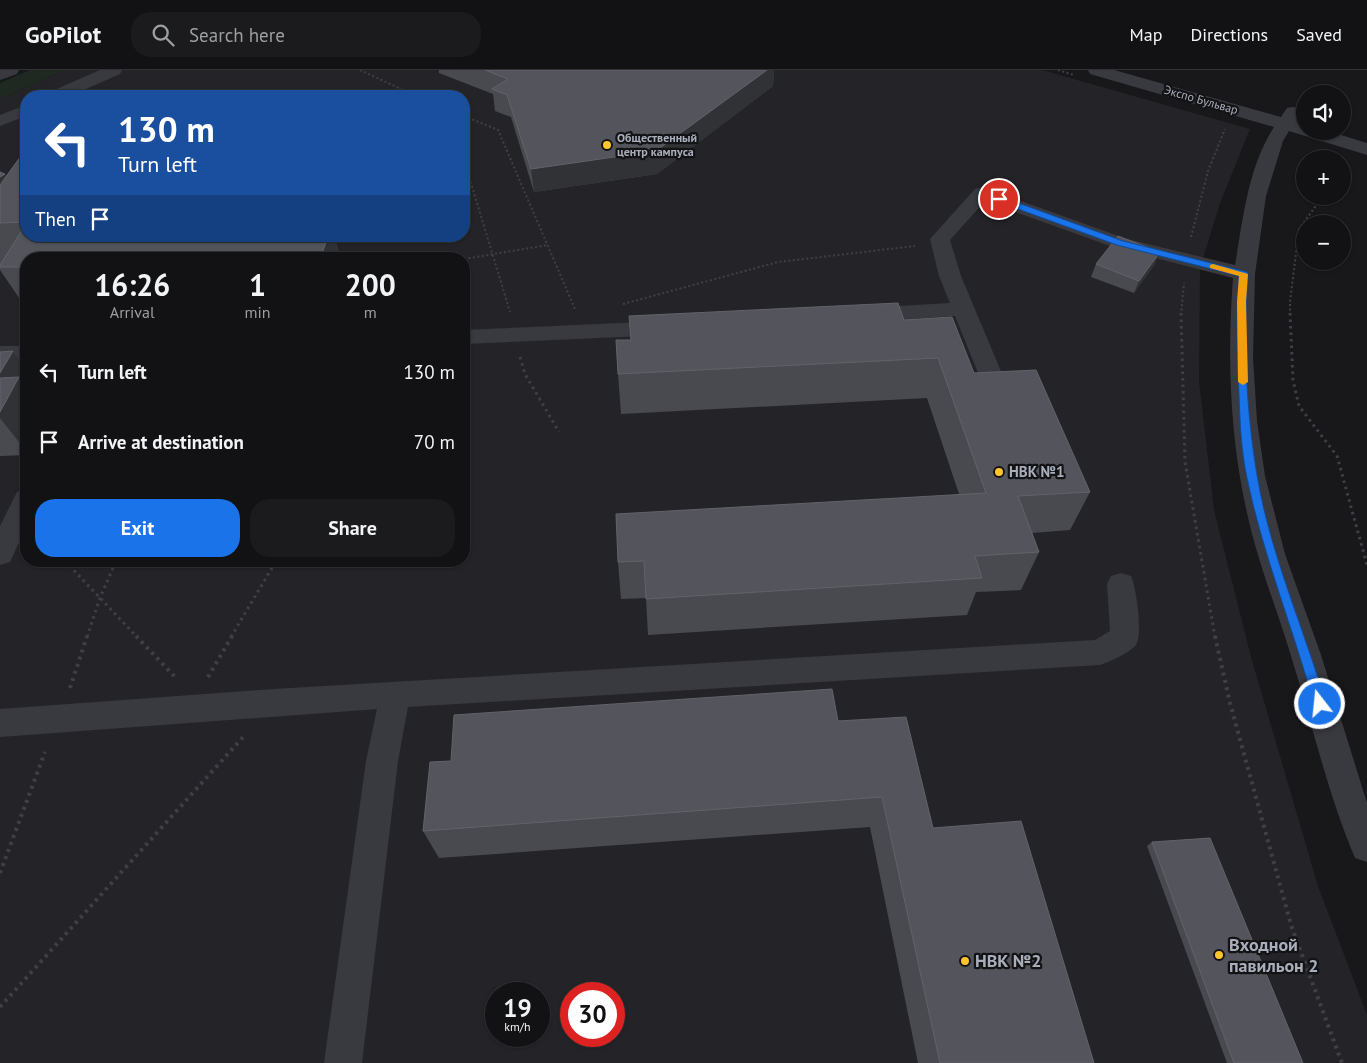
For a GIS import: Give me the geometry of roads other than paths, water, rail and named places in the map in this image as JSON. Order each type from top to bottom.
[{"type":"street","points":[[0,75],[11,70]]},
{"type":"street","points":[[69,90],[114,70]]},
{"type":"street","name":"Экспо Бульвар","points":[[1096,70],[1296,122]]},
{"type":"street","name":"Экспо Бульвар","points":[[1147,70],[1296,122]]},
{"type":"street","points":[[0,121],[20,113]]},
{"type":"street","points":[[1296,125],[1274,141],[1256,196],[1244,274],[1242,302],[1245,421],[1252,476],[1271,554],[1306,655],[1344,785],[1367,846]]},
{"type":"street","points":[[1351,128],[1367,132]]},
{"type":"street","name":"Экспо Бульвар","points":[[1343,140],[1367,149]]},
{"type":"street","points":[[1001,400],[950,276],[940,239],[982,193],[1120,243],[1244,274]]},
{"type":"street","points":[[844,316],[963,309]]},
{"type":"street","points":[[470,337],[585,333],[685,326]]},
{"type":"street","points":[[0,354],[20,353]]},
{"type":"street","points":[[0,554],[20,512]]},
{"type":"street","points":[[0,723],[274,702],[1100,652],[1125,637],[1122,584]]},
{"type":"street","points":[[344,1063],[382,761],[395,696]]},
{"type":"place","name":"Общественный центр кампуса","points":[[607,145]]},
{"type":"place","name":"НВК №1","points":[[999,472]]},
{"type":"place","name":"Входной павильон 2","points":[[1219,955]]},
{"type":"place","name":"НВК №2","points":[[965,961]]}]
